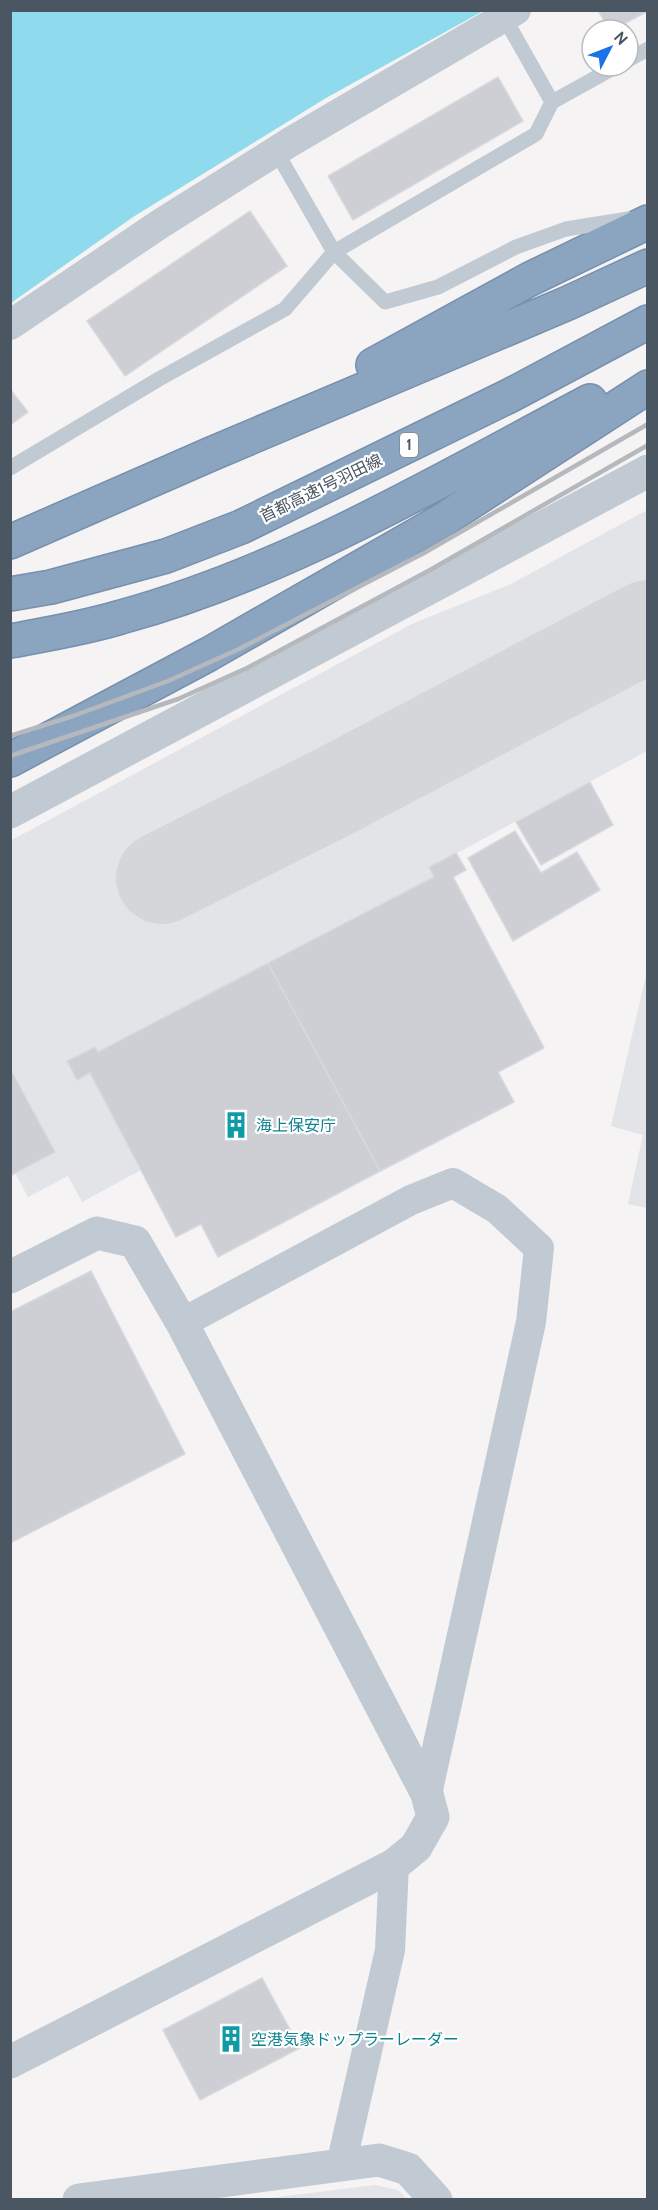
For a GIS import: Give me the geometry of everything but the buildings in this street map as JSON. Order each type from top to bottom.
[{"type":"highway","points":[[211,454],[530,279],[648,222]]},
{"type":"highway","points":[[10,542],[568,303],[648,266]]},
{"type":"highway","name":"首都高速1号羽田線","points":[[10,594],[51,588],[166,556],[241,527],[509,396],[648,322]]},
{"type":"highway","points":[[10,641],[121,617],[174,601],[235,578],[334,535],[648,371]]},
{"type":"highway","points":[[10,760],[209,654],[443,520],[648,387]]},
{"type":"street","points":[[10,325],[160,224],[276,151],[510,14]]},
{"type":"street","points":[[10,812],[648,471]]},
{"type":"street","points":[[182,1323],[411,1200],[453,1183],[497,1209],[538,1248],[531,1322],[428,1794]]},
{"type":"street","points":[[10,1276],[97,1233],[135,1242],[182,1323],[428,1794],[433,1817],[416,1847],[394,1864],[10,2062]]},
{"type":"street","points":[[341,2165],[390,1950],[394,1864]]},
{"type":"street","points":[[79,2199],[379,2160],[408,2169],[436,2199]]},
{"type":"lane","points":[[510,14],[552,102]]},
{"type":"lane","points":[[10,468],[159,379],[285,309],[334,252],[536,134],[552,102],[595,78]]},
{"type":"lane","points":[[276,151],[334,252],[385,302],[438,286],[516,247],[566,229],[648,216]]},
{"type":"shaded area","points":[[647,510],[647,751],[457,853],[466,870],[454,877],[544,1048],[499,1072],[514,1102],[219,1257],[201,1224],[176,1237],[141,1170],[82,1202],[68,1176],[28,1197],[15,1173],[55,1152],[11,1068],[10,841],[414,623],[511,584]]},
{"type":"shaded area","points":[[647,971],[648,1208],[628,1204],[643,1135],[611,1126]]},
{"type":"shaded area","points":[[375,2185],[398,2190],[407,2199],[262,2199]]},
{"type":"water","points":[[11,10],[483,11],[326,98],[133,217],[11,303]]},
{"type":"taxiway","points":[[162,878],[333,792],[648,626]]},
{"type":"railway","points":[[10,736],[73,716],[168,681],[239,649],[424,553],[648,424]]},
{"type":"railway","points":[[10,756],[178,699],[247,668],[430,570],[648,445]]},
{"type":"place","name":"海上保安庁","points":[[236,1125]]},
{"type":"place","name":"空港気象ドップラーレーダー","points":[[231,2039]]}]
